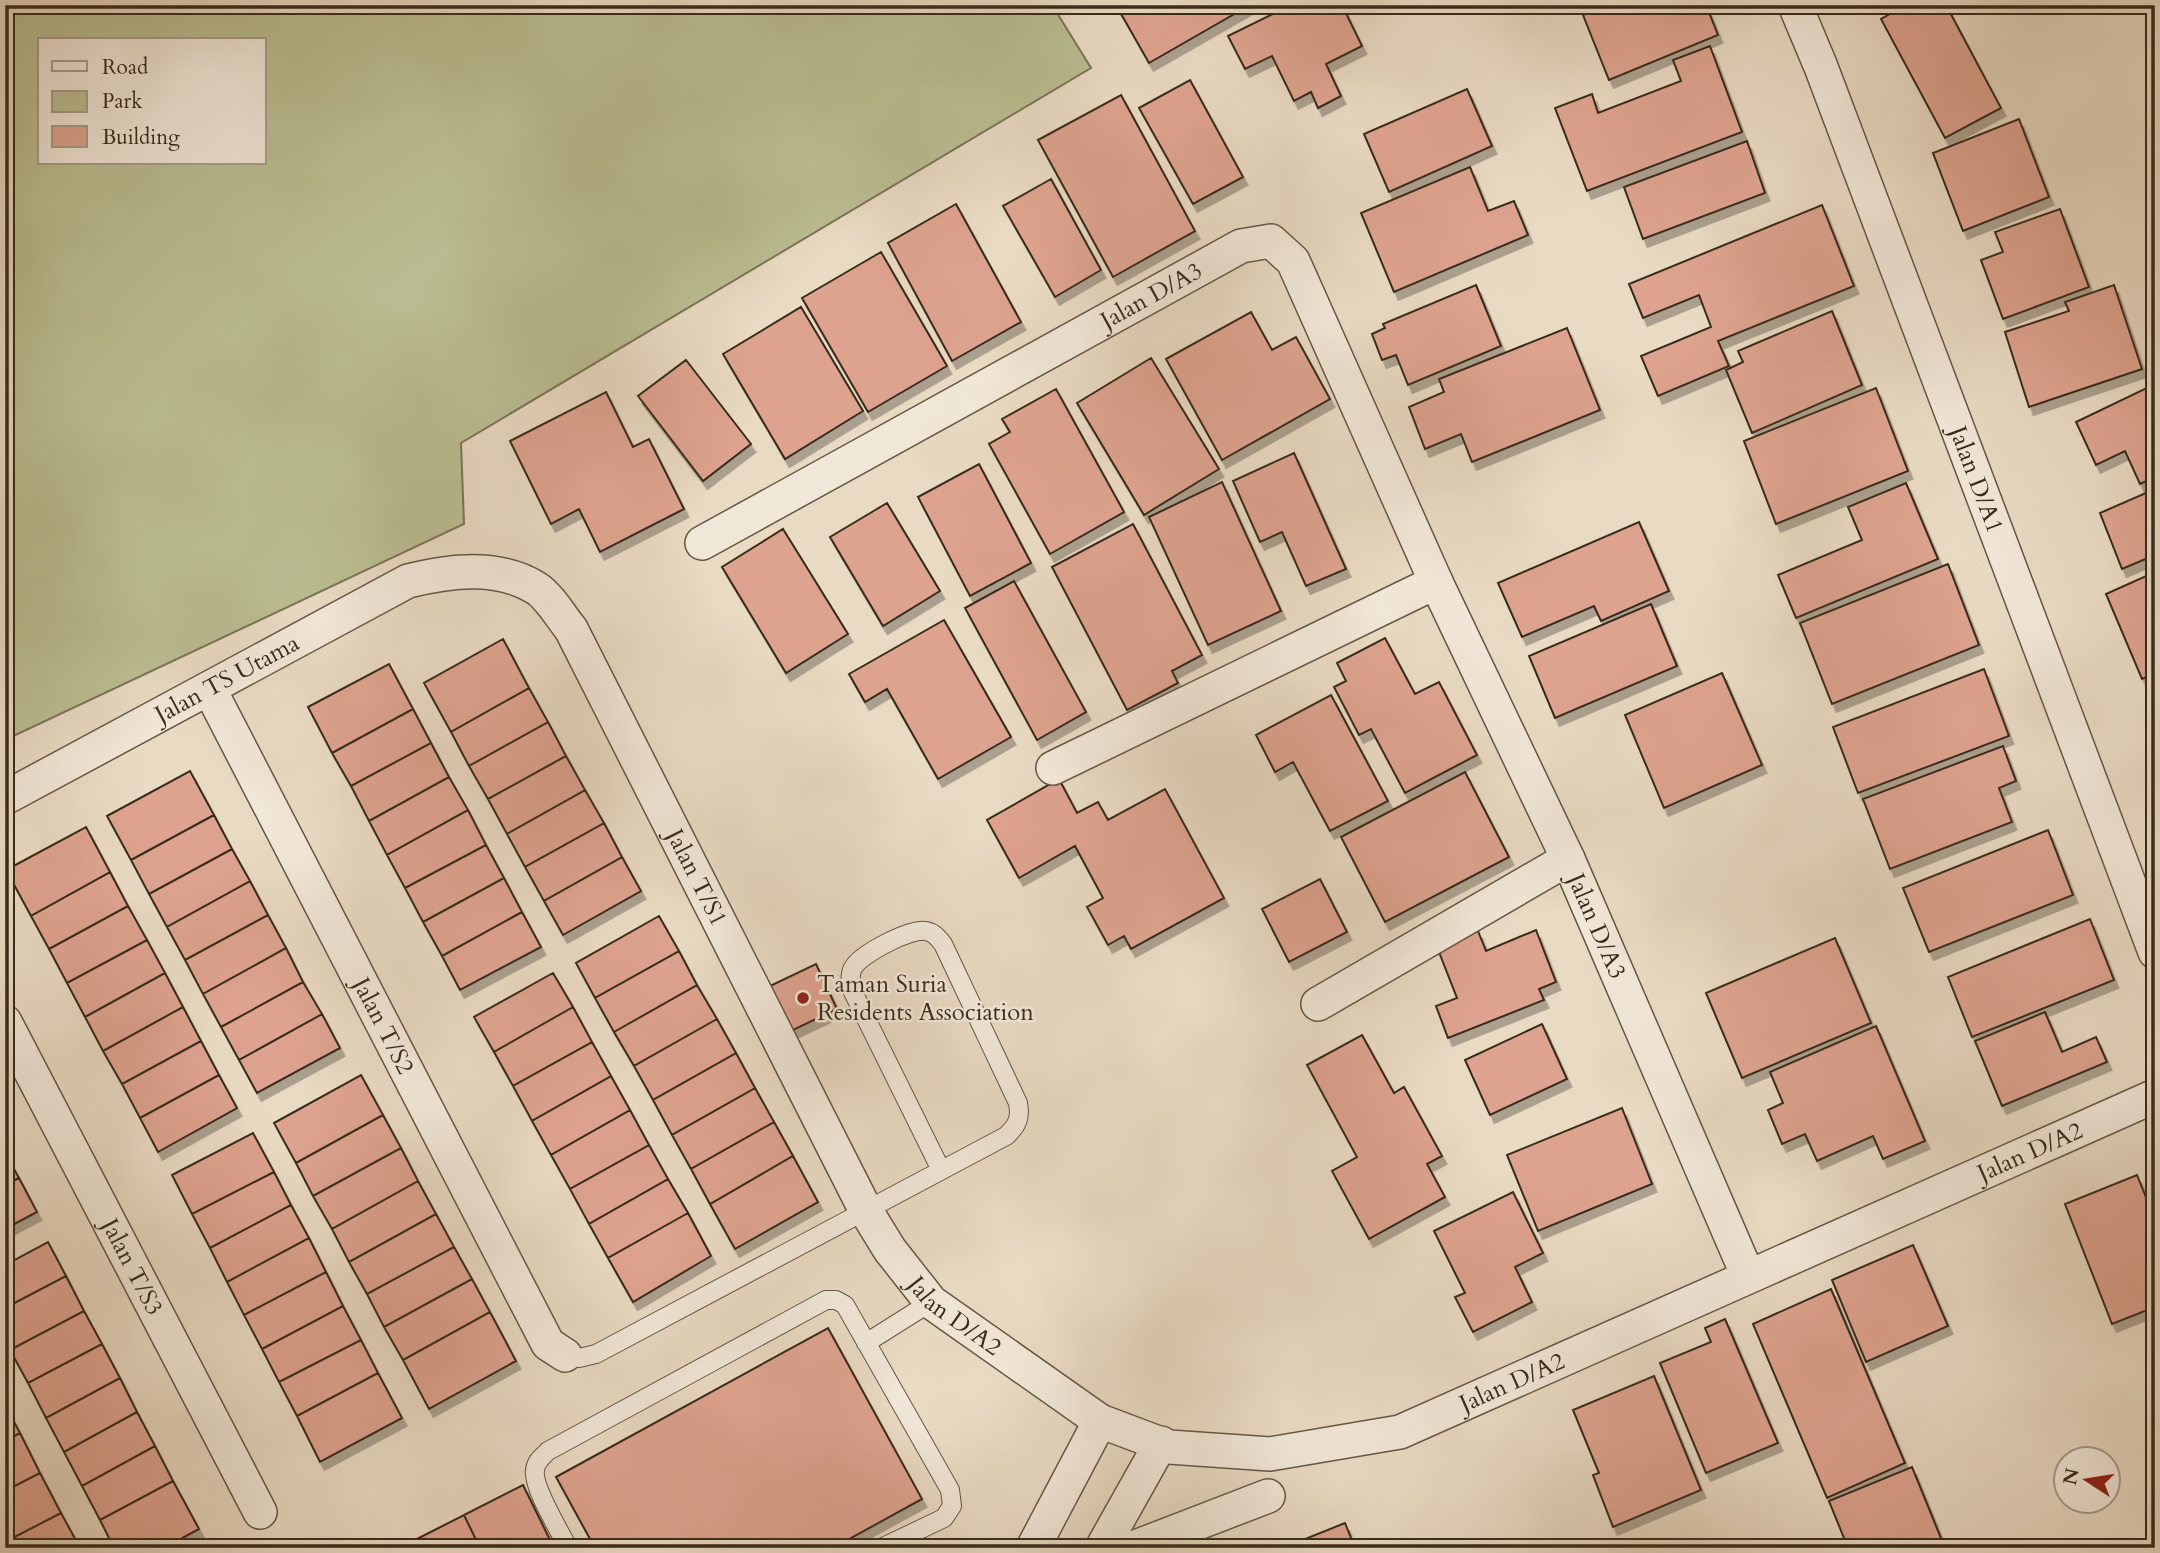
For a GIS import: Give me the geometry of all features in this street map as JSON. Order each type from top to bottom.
[{"type":"street","name":"Jalan D/A1","points":[[1795,5],[2155,952]]},
{"type":"street","name":"Jalan D/A3","points":[[702,543],[1241,246],[1271,242],[1293,261],[1436,582],[1568,859],[1748,1276]]},
{"type":"street","name":"Jalan TS Utama","points":[[5,798],[408,581],[453,570]]},
{"type":"street","name":"Jalan T/S1","points":[[453,570],[496,574],[537,588],[571,629],[866,1211],[890,1250]]},
{"type":"street","points":[[1053,768],[1436,582]]},
{"type":"street","name":"Jalan T/S2","points":[[210,690],[548,1344],[565,1355]]},
{"type":"street","points":[[1318,1004],[1568,859]]},
{"type":"street","name":"Jalan T/S3","points":[[5,1022],[260,1512]]},
{"type":"street","name":"Jalan D/A2","points":[[890,1250],[931,1302],[1100,1421],[1161,1443],[1270,1454],[1400,1432],[2155,1096]]},
{"type":"street","points":[[1033,1548],[1100,1421]]},
{"type":"street","points":[[1102,1548],[1161,1443]]},
{"type":"street","points":[[1133,1548],[1268,1496]]},
{"type":"lane","points":[[565,1355],[579,1358],[596,1354],[866,1211],[940,1168],[1006,1136],[1016,1127],[1020,1116],[1018,1103],[943,944],[935,934],[923,930],[910,932],[863,957],[854,965],[850,977],[852,990],[940,1168]]},
{"type":"lane","points":[[568,1548],[537,1485],[534,1472],[538,1460],[548,1451],[826,1300],[836,1300],[845,1305],[950,1490],[952,1506],[944,1518],[881,1548]]},
{"type":"lane","points":[[866,1343],[931,1302]]},
{"type":"green space","points":[[5,5],[1052,5],[1091,68],[461,443],[464,524],[5,740]]},
{"type":"building","points":[[1116,5],[1250,5],[1149,63]]},
{"type":"building","points":[[1291,5],[1342,5],[1362,46],[1326,64],[1341,96],[1318,108],[1311,92],[1294,101],[1272,56],[1245,69],[1228,36]]},
{"type":"building","points":[[1606,5],[1706,5],[1718,35],[1609,80],[1583,15]]},
{"type":"building","points":[[1906,5],[1946,5],[2001,108],[1945,138],[1881,19]]},
{"type":"building","points":[[1710,46],[1742,132],[1587,191],[1555,108],[1592,94],[1598,113],[1681,81],[1673,60]]},
{"type":"building","points":[[1190,80],[1243,177],[1193,204],[1139,108]]},
{"type":"building","points":[[1467,89],[1492,146],[1389,192],[1364,134]]},
{"type":"building","points":[[1121,95],[1195,231],[1113,277],[1038,140]]},
{"type":"building","points":[[2019,119],[2049,197],[1963,231],[1933,153]]},
{"type":"building","points":[[1747,141],[1765,193],[1643,239],[1624,187]]},
{"type":"building","points":[[1470,167],[1488,211],[1514,201],[1528,235],[1394,292],[1361,213]]},
{"type":"building","points":[[1051,179],[1101,270],[1055,297],[1003,206]]},
{"type":"building","points":[[956,204],[1021,322],[952,361],[888,243]]},
{"type":"building","points":[[1822,205],[1854,286],[1718,341],[1729,366],[1658,396],[1641,356],[1711,327],[1699,295],[1643,318],[1629,284]]},
{"type":"building","points":[[2060,209],[2089,287],[2003,319],[1981,260],[2003,252],[1995,232]]},
{"type":"building","points":[[881,252],[947,366],[868,412],[802,298]]},
{"type":"building","points":[[1476,285],[1501,346],[1408,385],[1396,355],[1382,360],[1372,334],[1385,328],[1383,324]]},
{"type":"building","points":[[2114,285],[2142,369],[2029,407],[2005,332],[2069,311],[2065,302]]},
{"type":"building","points":[[801,307],[863,411],[785,459],[723,354]]},
{"type":"building","points":[[1832,311],[1862,385],[1752,433],[1726,370],[1743,362],[1738,351]]},
{"type":"building","points":[[1251,312],[1272,350],[1296,337],[1330,399],[1222,460],[1166,359]]},
{"type":"building","points":[[1567,328],[1600,410],[1472,462],[1461,434],[1425,449],[1409,407],[1444,392],[1439,379]]},
{"type":"building","points":[[1151,358],[1219,469],[1144,515],[1077,403]]},
{"type":"building","points":[[686,360],[751,444],[703,481],[638,396]]},
{"type":"building","points":[[2155,384],[2155,477],[2140,484],[2125,451],[2096,465],[2076,422]]},
{"type":"building","points":[[1876,388],[1908,471],[1776,524],[1744,441]]},
{"type":"building","points":[[1056,389],[1124,512],[1050,554],[989,444],[1010,432],[1002,419]]},
{"type":"building","points":[[606,392],[633,447],[649,439],[684,509],[600,552],[579,509],[551,524],[510,441]]},
{"type":"building","points":[[1294,453],[1346,569],[1306,586],[1282,532],[1260,542],[1233,481]]},
{"type":"building","points":[[979,464],[1031,563],[970,596],[918,497]]},
{"type":"building","points":[[1222,482],[1281,611],[1208,645],[1149,517]]},
{"type":"building","points":[[1906,483],[1938,559],[1796,618],[1778,575],[1862,540],[1848,507]]},
{"type":"building","points":[[2155,489],[2155,555],[2122,569],[2100,513]]},
{"type":"building","points":[[887,503],[940,591],[883,626],[830,537]]},
{"type":"building","points":[[1639,522],[1669,591],[1601,621],[1594,606],[1522,637],[1498,583]]},
{"type":"building","points":[[1133,524],[1202,655],[1172,671],[1178,683],[1127,710],[1052,567]]},
{"type":"building","points":[[783,529],[848,634],[786,673],[722,567]]},
{"type":"building","points":[[1948,564],[1979,645],[1832,704],[1800,623]]},
{"type":"building","points":[[2155,572],[2155,673],[2142,679],[2106,594]]},
{"type":"building","points":[[1014,581],[1086,712],[1037,740],[965,608]]},
{"type":"building","points":[[1651,604],[1677,666],[1555,718],[1529,656]]},
{"type":"building","points":[[944,620],[1011,737],[938,779],[887,689],[865,702],[849,674]]},
{"type":"building","points":[[1385,638],[1415,694],[1439,682],[1477,755],[1405,793],[1371,729],[1359,735],[1334,687],[1346,681],[1337,663]]},
{"type":"building","points":[[503,639],[529,688],[451,732],[424,683]]},
{"type":"building","points":[[389,664],[413,709],[332,753],[308,707]]},
{"type":"building","points":[[1984,669],[2009,736],[1858,793],[1833,727]]},
{"type":"building","points":[[1722,673],[1762,765],[1664,808],[1625,715]]},
{"type":"building","points":[[529,688],[548,722],[469,766],[451,732]]},
{"type":"building","points":[[1331,695],[1388,801],[1330,831],[1293,762],[1275,772],[1256,735]]},
{"type":"building","points":[[413,709],[431,743],[351,786],[332,753]]},
{"type":"building","points":[[548,722],[566,756],[488,799],[469,766]]},
{"type":"building","points":[[431,743],[449,777],[369,821],[351,786]]},
{"type":"building","points":[[2003,746],[2016,781],[1999,788],[2012,822],[1890,869],[1863,799]]},
{"type":"building","points":[[566,756],[585,790],[507,834],[488,799]]},
{"type":"building","points":[[190,771],[214,815],[131,860],[107,816]]},
{"type":"building","points":[[1465,772],[1509,857],[1385,922],[1341,837]]},
{"type":"building","points":[[449,777],[468,810],[387,855],[369,821]]},
{"type":"building","points":[[1059,779],[1077,813],[1098,802],[1108,820],[1165,789],[1224,898],[1131,949],[1124,936],[1108,945],[1087,907],[1103,898],[1075,846],[1019,878],[987,820]]},
{"type":"building","points":[[585,790],[604,823],[525,867],[507,834]]},
{"type":"building","points":[[468,810],[486,845],[405,888],[387,855]]},
{"type":"building","points":[[214,815],[232,849],[149,894],[131,860]]},
{"type":"building","points":[[604,823],[622,857],[544,901],[525,867]]},
{"type":"building","points":[[86,827],[110,872],[31,916],[6,870]]},
{"type":"building","points":[[2048,830],[2073,895],[1929,952],[1903,888]]},
{"type":"building","points":[[486,845],[504,878],[423,922],[405,888]]},
{"type":"building","points":[[232,849],[250,881],[167,927],[149,894]]},
{"type":"building","points":[[622,857],[641,891],[563,935],[544,901]]},
{"type":"building","points":[[110,872],[128,906],[49,949],[31,916]]},
{"type":"building","points":[[504,878],[522,912],[442,956],[423,922]]},
{"type":"building","points":[[1320,879],[1347,932],[1289,962],[1262,909]]},
{"type":"building","points":[[250,881],[268,915],[185,960],[167,927]]},
{"type":"building","points":[[128,906],[147,940],[67,983],[49,949]]},
{"type":"building","points":[[522,912],[541,947],[460,990],[442,956]]},
{"type":"building","points":[[268,915],[286,948],[203,994],[185,960]]},
{"type":"building","points":[[659,916],[679,951],[595,998],[576,963]]},
{"type":"building","points":[[2090,919],[2114,980],[1972,1037],[1948,977]]},
{"type":"building","points":[[1536,930],[1556,982],[1539,989],[1544,1000],[1448,1038],[1436,1006],[1457,998],[1437,947],[1478,931],[1486,951]]},
{"type":"building","points":[[1835,938],[1871,1023],[1742,1078],[1706,993]]},
{"type":"building","points":[[147,940],[165,973],[85,1017],[67,983]]},
{"type":"building","points":[[286,948],[303,982],[221,1027],[203,994]]},
{"type":"building","points":[[679,951],[697,985],[614,1032],[595,998]]},
{"type":"building","name":"Taman Suria Residents Association","points":[[816,964],[837,1009],[791,1031],[770,986]]},
{"type":"building","points":[[165,973],[183,1007],[103,1051],[85,1017]]},
{"type":"building","points":[[553,973],[573,1007],[494,1052],[474,1017]]},
{"type":"building","points":[[303,982],[322,1014],[239,1060],[221,1027]]},
{"type":"building","points":[[697,985],[717,1019],[634,1066],[614,1032]]},
{"type":"building","points":[[183,1007],[201,1041],[122,1084],[103,1051]]},
{"type":"building","points":[[573,1007],[592,1042],[513,1086],[494,1052]]},
{"type":"building","points":[[2045,1012],[2062,1052],[2096,1037],[2107,1062],[2002,1106],[1975,1041]]},
{"type":"building","points":[[322,1014],[340,1048],[257,1093],[239,1060]]},
{"type":"building","points":[[717,1019],[736,1053],[653,1100],[634,1066]]},
{"type":"building","points":[[1542,1024],[1567,1079],[1490,1115],[1465,1060]]},
{"type":"building","points":[[1876,1026],[1925,1141],[1883,1159],[1873,1136],[1817,1161],[1805,1134],[1782,1144],[1768,1110],[1783,1103],[1770,1072]]},
{"type":"building","points":[[1362,1035],[1394,1093],[1404,1087],[1442,1156],[1427,1164],[1445,1197],[1369,1239],[1332,1171],[1357,1157],[1307,1065]]},
{"type":"building","points":[[201,1041],[219,1075],[140,1118],[122,1084]]},
{"type":"building","points":[[592,1042],[611,1076],[532,1121],[513,1086]]},
{"type":"building","points":[[736,1053],[755,1088],[672,1135],[653,1100]]},
{"type":"building","points":[[219,1075],[237,1108],[158,1152],[140,1118]]},
{"type":"building","points":[[361,1075],[383,1115],[296,1163],[274,1123]]},
{"type":"building","points":[[611,1076],[630,1110],[551,1155],[532,1121]]},
{"type":"building","points":[[755,1088],[774,1122],[691,1169],[672,1135]]},
{"type":"building","points":[[1622,1108],[1652,1184],[1538,1231],[1507,1155]]},
{"type":"building","points":[[630,1110],[649,1145],[570,1189],[551,1155]]},
{"type":"building","points":[[383,1115],[401,1148],[313,1196],[296,1163]]},
{"type":"building","points":[[774,1122],[793,1156],[710,1204],[691,1169]]},
{"type":"building","points":[[253,1133],[274,1172],[192,1214],[172,1175]]},
{"type":"building","points":[[649,1145],[668,1179],[589,1224],[570,1189]]},
{"type":"building","points":[[401,1148],[418,1181],[332,1229],[313,1196]]},
{"type":"building","points":[[5,1153],[19,1178],[5,1185]]},
{"type":"building","points":[[793,1156],[818,1202],[735,1249],[710,1204]]},
{"type":"building","points":[[274,1172],[291,1205],[210,1248],[192,1214]]},
{"type":"building","points":[[2137,1175],[2155,1220],[2155,1307],[2112,1324],[2065,1204]]},
{"type":"building","points":[[19,1178],[37,1212],[5,1229],[5,1185]]},
{"type":"building","points":[[668,1179],[688,1213],[608,1258],[589,1224]]},
{"type":"building","points":[[418,1181],[436,1214],[349,1262],[332,1229]]},
{"type":"building","points":[[1513,1192],[1543,1253],[1515,1267],[1532,1302],[1473,1332],[1455,1297],[1465,1293],[1434,1231]]},
{"type":"building","points":[[291,1205],[309,1238],[227,1282],[210,1248]]},
{"type":"building","points":[[688,1213],[711,1256],[633,1302],[608,1258]]},
{"type":"building","points":[[436,1214],[454,1247],[367,1294],[349,1262]]},
{"type":"building","points":[[309,1238],[326,1272],[244,1315],[227,1282]]},
{"type":"building","points":[[48,1242],[66,1276],[5,1308],[5,1265]]},
{"type":"building","points":[[1913,1245],[1948,1326],[1866,1362],[1832,1280]]},
{"type":"building","points":[[454,1247],[472,1279],[384,1327],[367,1294]]},
{"type":"building","points":[[326,1272],[343,1306],[262,1349],[244,1315]]},
{"type":"building","points":[[66,1276],[84,1311],[10,1350],[5,1340],[5,1308]]},
{"type":"building","points":[[472,1279],[490,1312],[403,1360],[384,1327]]},
{"type":"building","points":[[1831,1289],[1905,1463],[1827,1498],[1753,1324]]},
{"type":"building","points":[[343,1306],[361,1340],[279,1382],[262,1349]]},
{"type":"building","points":[[84,1311],[102,1344],[28,1383],[10,1350]]},
{"type":"building","points":[[490,1312],[516,1361],[429,1409],[403,1360]]},
{"type":"building","points":[[1725,1319],[1778,1443],[1706,1473],[1660,1363],[1711,1342],[1705,1328]]},
{"type":"building","points":[[828,1328],[922,1499],[833,1548],[595,1548],[556,1477]]},
{"type":"building","points":[[361,1340],[378,1373],[297,1416],[279,1382]]},
{"type":"building","points":[[102,1344],[120,1378],[46,1418],[28,1383]]},
{"type":"building","points":[[378,1373],[402,1418],[320,1462],[297,1416]]},
{"type":"building","points":[[1654,1376],[1701,1490],[1613,1527],[1593,1475],[1599,1473],[1573,1410]]},
{"type":"building","points":[[120,1378],[137,1412],[64,1452],[46,1418]]},
{"type":"building","points":[[5,1405],[20,1433],[5,1441]]},
{"type":"building","points":[[137,1412],[155,1446],[82,1486],[64,1452]]},
{"type":"building","points":[[20,1433],[40,1473],[5,1491],[5,1441]]},
{"type":"building","points":[[155,1446],[173,1481],[100,1520],[82,1486]]},
{"type":"building","points":[[1912,1467],[1945,1548],[1848,1548],[1829,1501]]},
{"type":"building","points":[[40,1473],[61,1513],[5,1542],[5,1491]]},
{"type":"building","points":[[173,1481],[199,1529],[164,1548],[114,1548],[100,1520]]},
{"type":"building","points":[[523,1485],[554,1548],[480,1548],[464,1515]]},
{"type":"building","points":[[61,1513],[80,1548],[5,1548],[5,1542]]},
{"type":"building","points":[[464,1515],[480,1548],[409,1548],[407,1544]]},
{"type":"building","points":[[1345,1523],[1355,1548],[1291,1548],[1290,1545]]},
{"type":"place","name":"Taman Suria Residents Association","points":[[803,998]]}]
